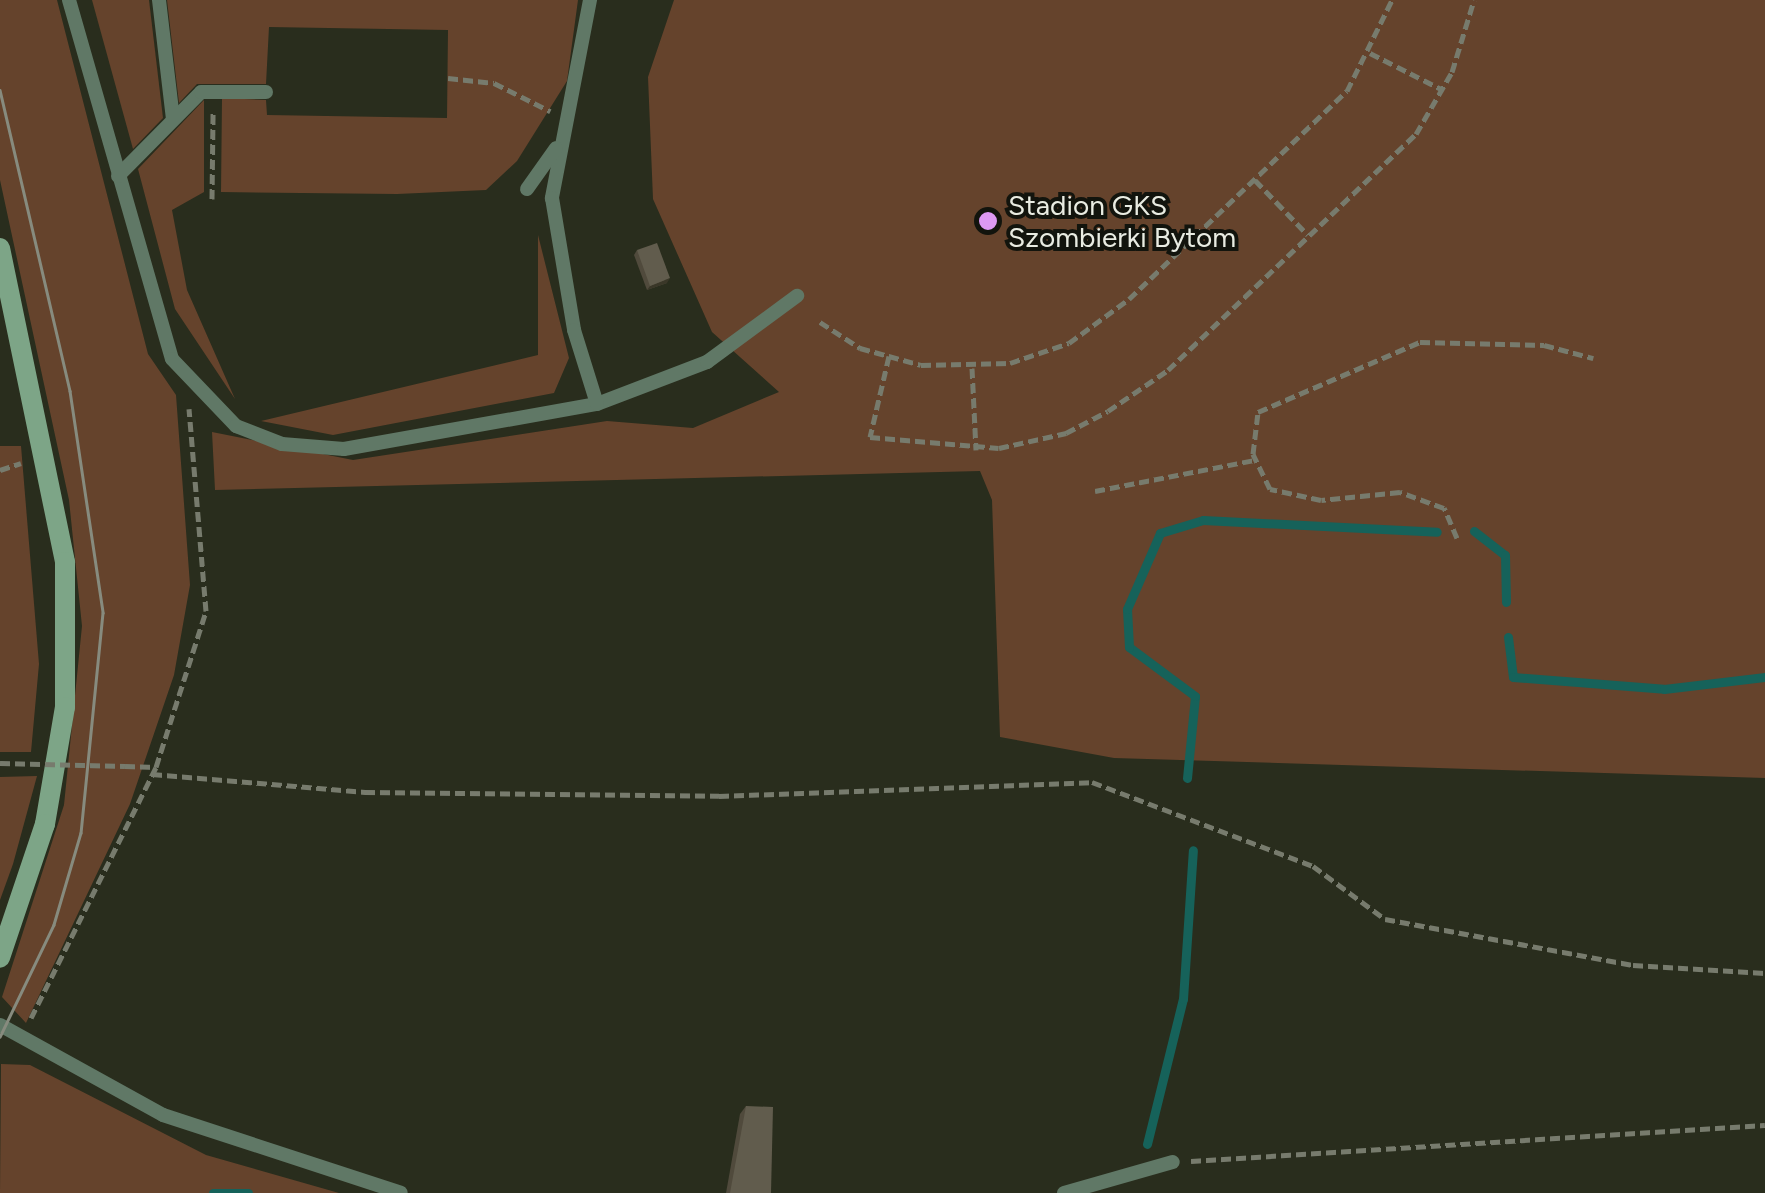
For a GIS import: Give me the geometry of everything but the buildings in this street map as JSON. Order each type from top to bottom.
[{"type":"main road","points":[[0,248],[65,562],[66,688],[45,824],[0,958]]},
{"type":"lane","points":[[69,0],[172,359],[236,426],[282,444],[344,449],[597,404],[707,362],[796,296]]},
{"type":"lane","points":[[158,0],[173,119]]},
{"type":"lane","points":[[590,0],[556,147],[554,235],[597,404]]},
{"type":"lane","points":[[118,176],[173,119],[213,92],[266,92]]},
{"type":"lane","points":[[527,189],[556,147]]},
{"type":"lane","points":[[0,1026],[163,1115],[401,1193]]},
{"type":"lane","points":[[1064,1193],[1173,1162]]},
{"type":"path","points":[[820,322],[890,356],[972,368],[1069,343],[1255,180],[1347,91],[1370,53],[1392,0]]},
{"type":"path","points":[[890,356],[870,437],[976,450],[1066,433],[1108,411],[1168,370],[1416,134],[1443,90],[1474,0]]},
{"type":"path","points":[[1370,53],[1443,90]]},
{"type":"path","points":[[448,78],[494,83],[564,122]]},
{"type":"path","points":[[212,199],[213,92]]},
{"type":"path","points":[[1255,180],[1309,236]]},
{"type":"path","points":[[1457,538],[1454,518],[1424,500],[1382,490],[1300,498],[1270,489],[1254,459],[1258,412],[1273,400],[1400,346],[1544,345],[1593,358]]},
{"type":"path","points":[[21,1038],[154,771],[206,611],[194,432],[172,359]]},
{"type":"path","points":[[972,368],[976,450]]},
{"type":"path","points":[[1095,491],[1254,459]]},
{"type":"path","points":[[0,763],[125,766],[365,792],[720,796],[1092,782],[1314,866],[1385,920],[1633,965],[1765,973]]},
{"type":"path","points":[[1173,1162],[1765,1125]]},
{"type":"shaded area","points":[[0,0],[57,0],[148,354],[176,395],[190,585],[174,675],[130,804],[26,1023],[2,997],[64,805],[82,626],[69,500],[0,180]]},
{"type":"shaded area","points":[[92,0],[149,0],[163,118],[133,149]]},
{"type":"shaded area","points":[[167,0],[578,0],[567,81],[517,161],[486,190],[397,194],[221,192],[222,98],[266,100],[267,115],[447,118],[448,30],[269,27],[266,84],[197,84],[179,103]]},
{"type":"shaded area","points":[[674,0],[1765,0],[1765,778],[1114,758],[1000,737],[992,500],[980,471],[215,490],[212,432],[353,460],[607,421],[693,428],[779,392],[712,332],[653,199],[648,77]]},
{"type":"shaded area","points":[[204,100],[204,192],[172,210],[187,290],[235,399],[175,309],[138,169]]},
{"type":"shaded area","points":[[538,235],[569,358],[554,393],[333,435],[261,421],[538,355]]},
{"type":"shaded area","points":[[0,446],[21,446],[39,664],[31,752],[0,752]]},
{"type":"shaded area","points":[[37,776],[13,864],[0,900],[0,777]]},
{"type":"shaded area","points":[[1,1064],[30,1065],[206,1155],[339,1193],[0,1193]]},
{"type":"waterway","points":[[1187,778],[1195,696],[1129,647],[1127,609],[1160,533],[1203,520],[1437,532]]},
{"type":"waterway","points":[[1474,531],[1505,555],[1506,602]]},
{"type":"waterway","points":[[1508,637],[1513,677],[1664,689],[1765,677]]},
{"type":"waterway","points":[[1147,1144],[1183,999],[1193,850]]},
{"type":"waterway","points":[[213,1193],[248,1193]]},
{"type":"tram line","points":[[0,90],[70,391],[103,613],[81,833],[54,925],[0,1037]]},
{"type":"place","name":"Stadion GKS Szombierki Bytom","points":[[988,221]]}]
